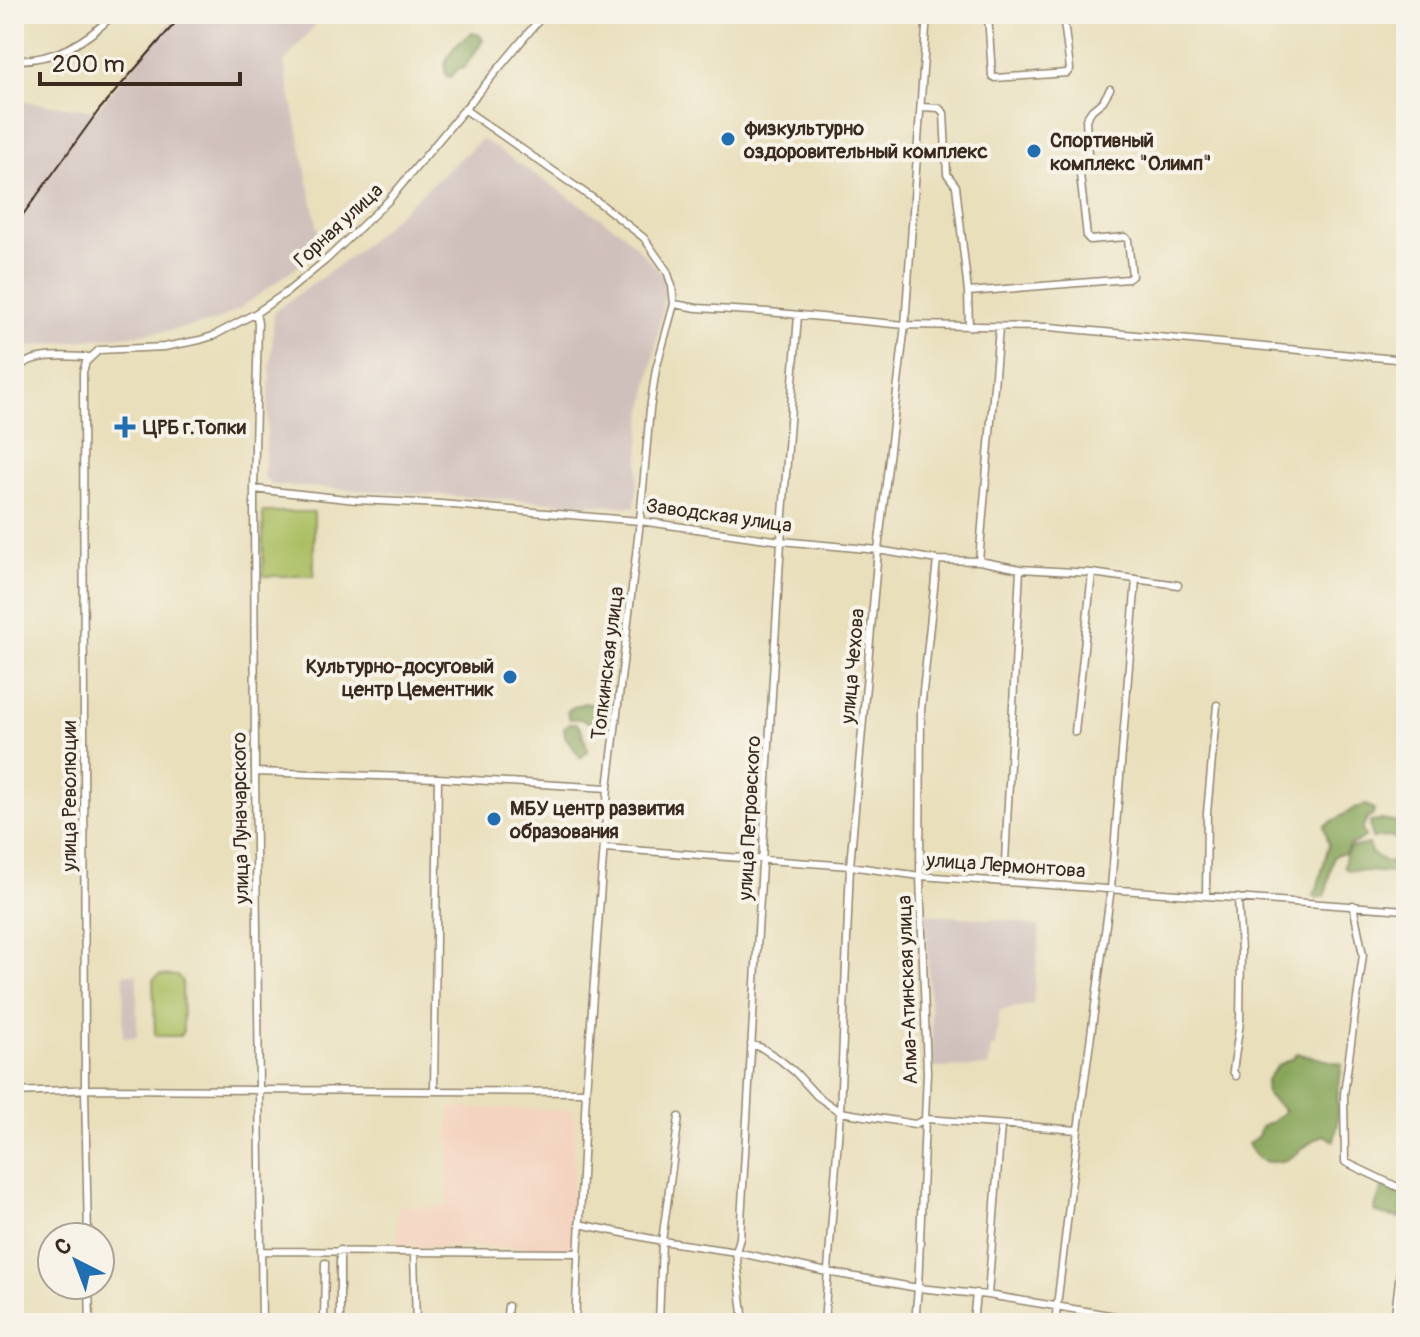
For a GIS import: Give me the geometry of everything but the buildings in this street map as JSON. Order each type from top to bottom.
[{"type":"street","points":[[14,60],[35,59],[65,51],[87,38],[114,14]]},
{"type":"street","name":"Горная улица","points":[[14,391],[17,370],[31,360],[90,357],[104,349],[188,344],[213,336],[287,292],[359,231],[388,201],[544,14]]},
{"type":"street","name":"улица Чехова","points":[[824,1323],[840,1112],[850,866],[878,550],[905,325],[927,14]]},
{"type":"street","points":[[988,14],[992,76],[995,78],[1067,73],[1070,69],[1063,14]]},
{"type":"street","points":[[968,292],[1128,279],[1132,276],[1128,240],[1125,237],[1090,240],[1087,237],[1080,174],[1088,156],[1086,119],[1110,89]]},
{"type":"street","points":[[921,107],[939,108],[944,113],[947,174],[956,186],[969,327]]},
{"type":"street","points":[[464,109],[601,204],[644,238],[667,271],[674,304],[905,325],[1050,327],[1406,360]]},
{"type":"street","name":"Топкинская улица","points":[[575,1323],[586,1092],[608,788],[656,369],[674,304]]},
{"type":"street","name":"улица Луначарского","points":[[256,313],[255,772],[262,1323]]},
{"type":"street","name":"улица Петровского","points":[[744,1323],[736,1252],[740,1238],[781,541],[798,315]]},
{"type":"street","points":[[979,561],[999,328]]},
{"type":"street","name":"улица Революции","points":[[88,1221],[83,372],[90,357]]},
{"type":"street","name":"Заводская улица","points":[[254,489],[356,500],[640,521],[937,560],[979,561],[1020,569],[1092,573],[1178,585]]},
{"type":"street","name":"Алма-Атинская улица","points":[[915,1323],[927,1072],[920,876],[921,710],[937,560]]},
{"type":"street","points":[[1004,881],[1020,569]]},
{"type":"street","points":[[1075,732],[1092,573]]},
{"type":"street","points":[[1055,1323],[1111,888],[1136,579]]},
{"type":"street","points":[[1206,896],[1207,813],[1217,705]]},
{"type":"street","points":[[255,772],[608,788]]},
{"type":"street","points":[[434,1091],[438,778]]},
{"type":"street","name":"улица Лермонтова","points":[[604,848],[850,866],[920,876],[1406,910]]},
{"type":"street","points":[[1236,1076],[1233,1071],[1240,1022],[1241,979],[1238,898]]},
{"type":"street","points":[[1353,905],[1363,955],[1344,1094],[1345,1162],[1406,1191]]},
{"type":"street","points":[[751,1044],[779,1059],[817,1096],[840,1112],[915,1124],[926,1119],[1078,1130]]},
{"type":"street","points":[[14,1092],[586,1092]]},
{"type":"street","points":[[659,1323],[662,1241],[679,1117]]},
{"type":"street","points":[[988,1295],[1001,1125]]},
{"type":"street","points":[[1394,1323],[1406,1220]]},
{"type":"street","points":[[579,1224],[918,1288],[976,1293],[1131,1321],[1158,1323]]},
{"type":"street","points":[[340,1250],[340,1319]]},
{"type":"street","points":[[262,1251],[577,1253]]},
{"type":"street","points":[[414,1254],[416,1323]]},
{"type":"street","points":[[325,1263],[324,1320],[328,1323]]},
{"type":"street","points":[[973,1323],[976,1293]]},
{"type":"street","points":[[89,1301],[90,1323]]},
{"type":"street","points":[[506,1323],[508,1306]]},
{"type":"shaded area","points":[[178,14],[324,14],[284,63],[322,249],[239,309],[213,322],[167,331],[14,348],[14,100],[95,111]]},
{"type":"shaded area","points":[[482,139],[623,233],[667,283],[642,422],[635,507],[273,485],[264,477],[274,312],[355,253]]},
{"type":"shaded area","points":[[925,914],[1011,921],[1040,927],[1033,1005],[1000,1010],[995,1047],[991,1047],[988,1067],[934,1068]]},
{"type":"shaded area","points":[[124,974],[137,974],[137,1037],[123,1037]]},
{"type":"shaded area","points":[[449,1108],[574,1110],[572,1248],[397,1246],[398,1206],[447,1207]]},
{"type":"green space","points":[[472,33],[480,35],[483,40],[464,68],[459,68],[451,77],[446,76],[448,56]]},
{"type":"green space","points":[[263,512],[314,512],[314,576],[263,576]]},
{"type":"green space","points":[[584,703],[604,706],[597,714],[607,722],[603,727],[596,729],[584,720],[570,719],[567,712]]},
{"type":"green space","points":[[576,723],[581,729],[588,750],[581,758],[565,736],[564,728]]},
{"type":"green space","points":[[1366,805],[1374,809],[1362,829],[1365,837],[1349,846],[1344,854],[1333,858],[1326,893],[1317,898],[1313,895],[1329,844],[1324,826]]},
{"type":"green space","points":[[1382,820],[1406,824],[1406,874],[1348,870],[1344,867],[1350,848],[1369,844],[1371,853],[1388,863],[1403,856],[1395,837],[1372,838],[1370,822]]},
{"type":"green space","points":[[159,975],[178,976],[182,981],[183,1031],[180,1036],[156,1036],[153,980]]},
{"type":"green space","points":[[1297,1053],[1342,1064],[1334,1141],[1324,1135],[1288,1159],[1264,1161],[1255,1155],[1248,1144],[1258,1136],[1261,1127],[1285,1111],[1267,1095],[1266,1081],[1278,1065],[1292,1059]]},
{"type":"green space","points":[[1387,1185],[1402,1194],[1401,1218],[1374,1211],[1381,1190]]},
{"type":"railway","points":[[14,227],[99,110],[183,14]]},
{"type":"place","name":"физкультурно оздоровительный комплекс","points":[[728,139]]},
{"type":"place","name":"Спортивный комплекс \"Олимп\"","points":[[1034,151]]},
{"type":"place","name":"ЦРБ г.Топки","points":[[125,427]]},
{"type":"place","name":"Культурно-досуговый центр Цементник","points":[[510,677]]},
{"type":"place","name":"МБУ центр развития образования","points":[[494,819]]}]
